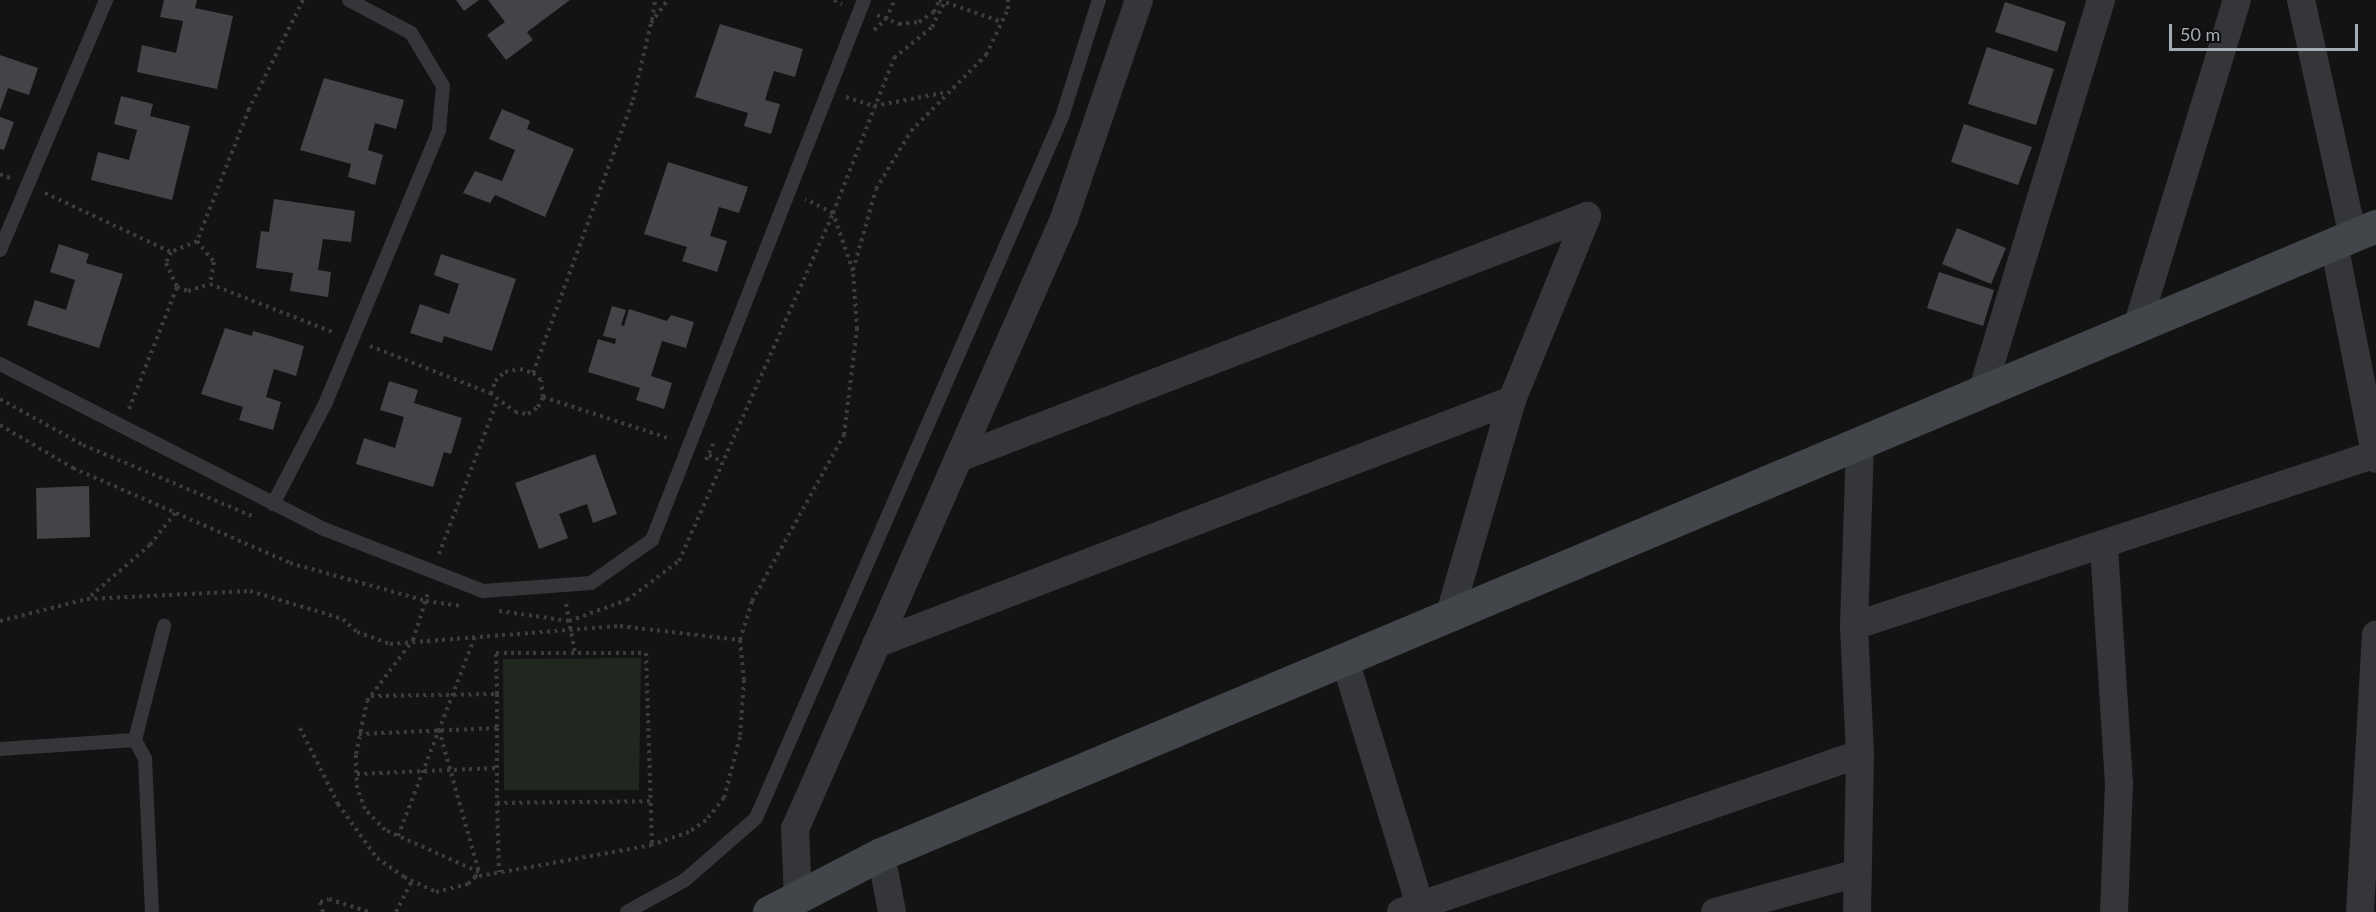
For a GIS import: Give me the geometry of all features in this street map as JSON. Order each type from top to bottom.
[{"type":"main road","points":[[769,912],[881,854],[1860,446],[2354,236]]},
{"type":"street","points":[[798,897],[795,829],[1065,219],[1139,0]]},
{"type":"street","points":[[1981,395],[2101,0]]},
{"type":"street","points":[[2136,330],[2237,0]]},
{"type":"street","points":[[1854,626],[2376,456],[2354,236],[2301,0]]},
{"type":"street","points":[[959,458],[1587,216],[1512,400],[1449,617]]},
{"type":"street","points":[[876,644],[1512,400]]},
{"type":"street","points":[[1857,912],[1860,754],[1854,626],[1860,446]]},
{"type":"street","points":[[2104,546],[2119,783],[2114,912]]},
{"type":"street","points":[[2360,912],[2376,634]]},
{"type":"street","points":[[1345,660],[1410,908],[1860,754]]},
{"type":"street","points":[[881,854],[892,912]]},
{"type":"street","points":[[1716,912],[1767,904],[1858,873]]},
{"type":"lane","points":[[0,250],[106,0]]},
{"type":"lane","points":[[273,504],[326,402],[439,130],[443,86],[411,33],[349,0]]},
{"type":"lane","points":[[627,912],[685,880],[756,818],[1062,117],[1099,0]]},
{"type":"lane","points":[[0,364],[324,530],[430,577],[483,591],[591,583],[652,540],[862,4]]},
{"type":"lane","points":[[152,912],[145,759],[135,740],[164,626]]},
{"type":"lane","points":[[0,749],[135,740]]},
{"type":"path","points":[[651,23],[655,0]]},
{"type":"path","points":[[834,0],[862,4],[899,24],[919,22],[934,12],[939,0],[1002,22]]},
{"type":"path","points":[[869,35],[886,19],[895,0]]},
{"type":"path","points":[[853,271],[876,189],[911,131],[945,93],[986,55],[1002,22],[1008,0]]},
{"type":"path","points":[[492,610],[569,621],[627,600],[679,561],[833,213],[894,58],[932,27],[946,1]]},
{"type":"path","points":[[841,108],[849,87]]},
{"type":"path","points":[[845,97],[874,106],[945,93]]},
{"type":"path","points":[[0,174],[171,252]]},
{"type":"path","points":[[475,877],[652,845],[689,832],[724,798],[740,737],[744,680],[740,640],[752,601],[844,435],[857,329],[853,271],[833,213],[789,191]]},
{"type":"path","points":[[804,205],[808,194]]},
{"type":"path","points":[[197,241],[214,261],[210,284]]},
{"type":"path","points":[[123,426],[177,287]]},
{"type":"path","points":[[491,394],[495,381],[504,372],[520,369],[533,373]]},
{"type":"path","points":[[543,397],[689,445]]},
{"type":"path","points":[[0,399],[83,446],[256,518]]},
{"type":"path","points":[[479,872],[385,830],[365,809],[357,774],[359,734],[370,696],[413,640],[426,601],[430,577],[498,401]]},
{"type":"path","points":[[0,425],[73,468],[290,563],[426,601],[470,607]]},
{"type":"path","points":[[704,465],[717,433]]},
{"type":"path","points":[[709,455],[723,462]]},
{"type":"path","points":[[87,599],[150,544],[175,513]]},
{"type":"path","points":[[430,577],[439,586]]},
{"type":"path","points":[[562,585],[575,653]]},
{"type":"path","points":[[0,621],[87,599],[250,591],[343,619],[357,632],[390,644],[413,640],[620,626],[740,640]]},
{"type":"path","points":[[558,606],[577,602]]},
{"type":"path","points":[[492,603],[512,605]]},
{"type":"path","points":[[398,836],[475,636]]},
{"type":"path","points":[[499,872],[496,653],[646,653],[652,845]]},
{"type":"path","points":[[370,696],[497,694]]},
{"type":"path","points":[[300,728],[338,804],[377,858],[412,881],[436,891],[468,884],[479,872]]},
{"type":"path","points":[[359,734],[498,728]]},
{"type":"path","points":[[439,729],[479,872]]},
{"type":"path","points":[[357,774],[498,768]]},
{"type":"path","points":[[498,803],[650,801]]},
{"type":"path","points":[[396,912],[412,881]]},
{"type":"path","points":[[323,912],[320,902],[329,899],[369,912]]},
{"type":"shaded area","points":[[641,658],[639,790],[504,790],[503,659]]},
{"type":"building","points":[[164,0],[197,0],[195,8],[233,16],[217,89],[137,72],[142,45],[176,53],[183,21],[160,17]]},
{"type":"building","points":[[456,0],[479,0],[464,11]]},
{"type":"building","points":[[488,0],[570,0],[527,32],[533,40],[506,60],[487,35],[505,22]]},
{"type":"building","points":[[2005,2],[2066,22],[2057,52],[1995,32]]},
{"type":"building","points":[[720,24],[803,49],[795,77],[774,71],[765,100],[780,104],[771,134],[744,126],[748,113],[695,97]]},
{"type":"building","points":[[1987,47],[2054,69],[2036,125],[1968,104]]},
{"type":"building","points":[[0,55],[38,68],[29,95],[8,88],[0,111]]},
{"type":"building","points":[[324,78],[404,100],[396,129],[375,123],[368,150],[383,155],[375,185],[348,177],[351,164],[300,150]]},
{"type":"building","points":[[121,96],[153,104],[150,116],[190,126],[172,200],[91,180],[98,152],[129,160],[137,130],[114,124]]},
{"type":"building","points":[[502,109],[530,121],[527,129],[574,149],[545,217],[495,195],[490,203],[463,193],[475,171],[502,181],[515,150],[489,139]]},
{"type":"building","points":[[0,117],[14,122],[4,150],[0,149]]},
{"type":"building","points":[[1964,124],[2032,147],[2018,185],[1951,162]]},
{"type":"building","points":[[668,162],[748,187],[739,213],[719,207],[710,236],[727,241],[717,272],[682,261],[687,247],[644,234]]},
{"type":"building","points":[[274,199],[355,211],[351,242],[323,239],[318,270],[331,272],[328,297],[290,291],[293,273],[256,268],[261,231],[269,232]]},
{"type":"building","points":[[1957,228],[2006,248],[1991,284],[1942,264]]},
{"type":"building","points":[[59,244],[89,254],[86,263],[123,274],[99,348],[27,325],[35,300],[66,310],[75,280],[50,272]]},
{"type":"building","points":[[441,254],[516,279],[492,351],[444,336],[442,343],[410,333],[420,304],[449,314],[459,284],[434,275]]},
{"type":"building","points":[[1939,272],[1994,290],[1983,326],[1927,308]]},
{"type":"building","points":[[612,306],[626,310],[621,325],[624,326],[629,309],[667,321],[671,315],[694,322],[686,348],[662,341],[651,376],[672,383],[664,409],[636,400],[640,388],[588,372],[598,339],[615,344],[616,339],[603,336]]},
{"type":"building","points":[[225,328],[252,336],[253,331],[304,346],[296,376],[274,369],[266,397],[281,402],[273,430],[239,420],[243,407],[201,394]]},
{"type":"building","points":[[389,381],[418,390],[414,403],[462,418],[451,454],[444,452],[433,487],[356,464],[364,438],[395,448],[404,417],[380,410]]},
{"type":"building","points":[[595,454],[617,514],[593,523],[587,504],[559,514],[568,538],[539,549],[515,483]]},
{"type":"building","points":[[89,486],[90,537],[37,539],[36,488]]}]
